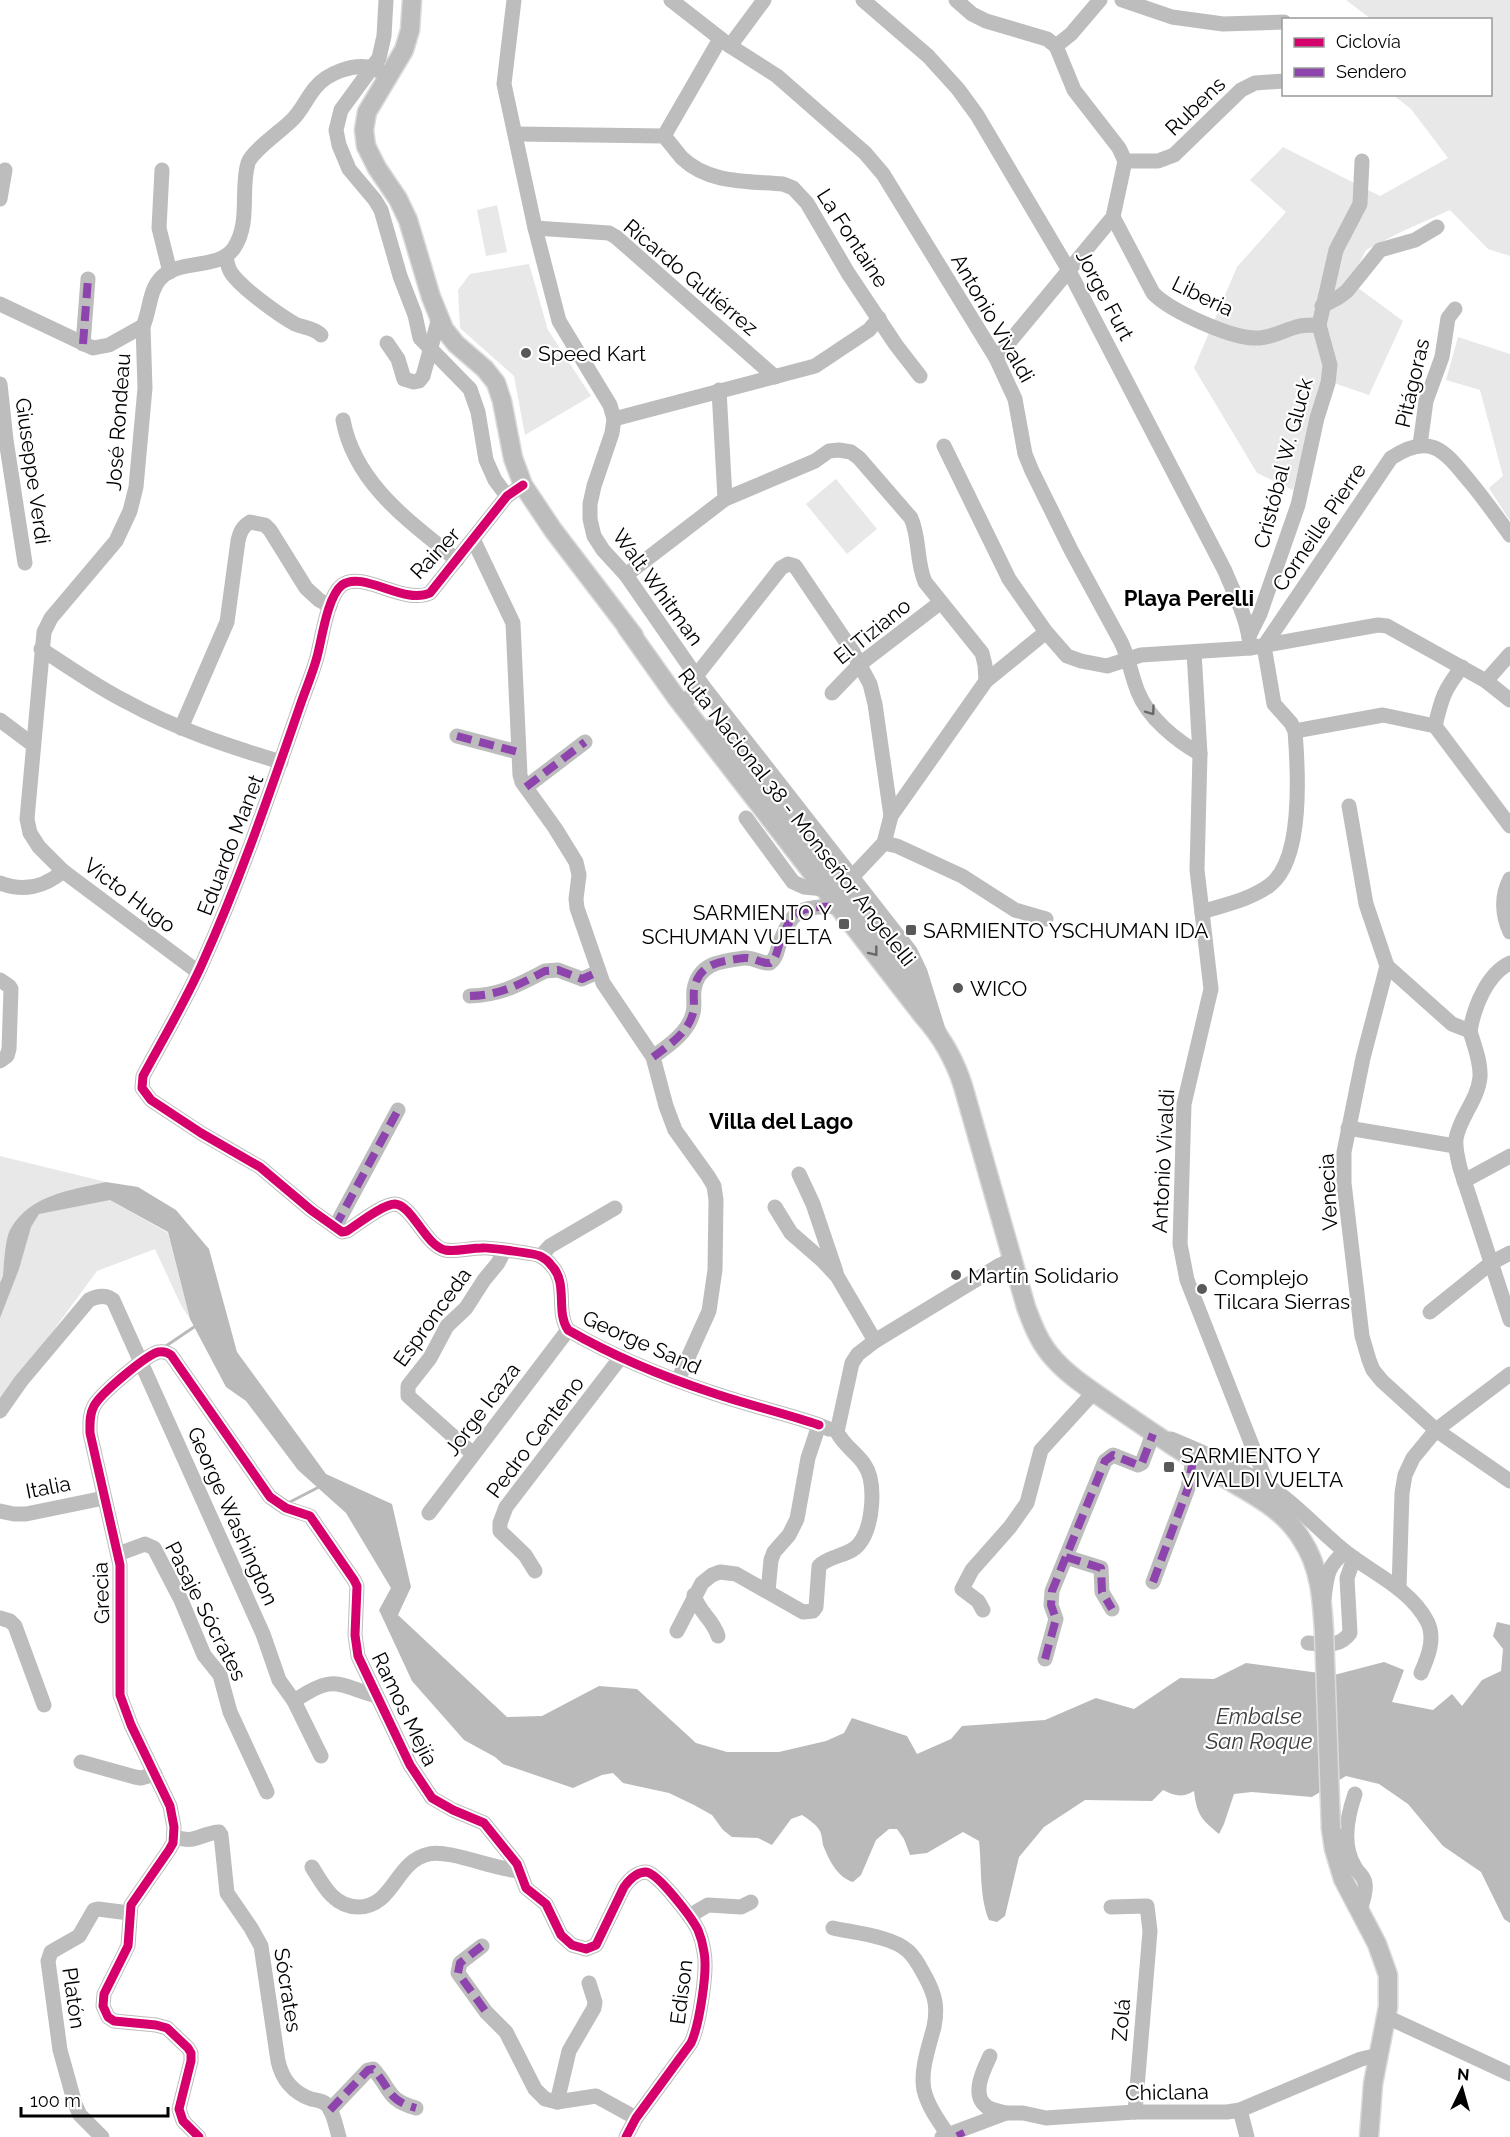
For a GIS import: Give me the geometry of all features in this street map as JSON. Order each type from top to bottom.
[{"type":"main road","name":"Ruta Nacional 38 - Monseñor Angelelli","points":[[412,0],[408,40],[381,72],[375,96],[367,112],[364,130],[366,146],[376,168],[398,199],[408,220],[439,318],[449,337],[485,369],[496,383],[502,401],[513,458],[523,485],[553,530],[627,628],[709,729],[743,758],[900,962],[951,1053],[963,1086],[1011,1260],[1037,1335],[1053,1358],[1094,1392],[1149,1431],[1268,1504],[1292,1526],[1304,1542],[1314,1563],[1323,1607],[1331,1829],[1334,1848],[1341,1874],[1385,1964],[1389,1987],[1387,2017],[1371,2097],[1369,2137]]},
{"type":"main road","name":"Ruta Nacional 38 - Monseñor Angelelli","points":[[627,628],[658,673],[750,794],[768,808],[824,881],[831,885],[839,883]]},
{"type":"main road","points":[[838,906],[835,896],[839,883]]},
{"type":"main road","name":"Ruta Nacional 38 - Monseñor Angelelli","points":[[838,906],[922,1016],[938,1033]]},
{"type":"street","points":[[381,72],[379,58],[384,36],[386,0]]},
{"type":"street","points":[[514,0],[504,84],[536,228],[560,321],[610,405],[614,419],[815,366],[869,330],[879,318]]},
{"type":"street","name":"Antonio Vivaldi","points":[[670,0],[725,42],[777,76],[876,164],[996,358],[1015,399],[1025,454],[1032,471],[1129,658],[1138,693],[1155,718],[1185,745],[1200,753]]},
{"type":"street","points":[[516,134],[664,136],[725,42],[764,0]]},
{"type":"street","name":"Jorge Furt","points":[[863,0],[928,56],[958,89],[977,115],[1069,271],[1225,571],[1254,643]]},
{"type":"street","points":[[956,0],[972,14],[986,21],[1047,39],[1056,46],[1074,90],[1119,148],[1125,161],[1113,217],[996,358]]},
{"type":"street","points":[[1056,46],[1071,34],[1100,0]]},
{"type":"street","points":[[1122,0],[1172,16],[1223,24],[1282,22]]},
{"type":"street","points":[[162,170],[159,228],[170,272],[226,257],[234,248],[243,222],[250,159],[298,115],[321,82],[350,68],[381,72]]},
{"type":"street","points":[[381,72],[341,110],[336,130],[339,145],[349,169],[381,210],[400,276],[415,315],[420,338],[470,389],[478,412],[486,460],[495,480],[507,496]]},
{"type":"street","name":"Rubens","points":[[1125,161],[1158,161],[1174,155],[1247,87],[1255,83],[1282,81]]},
{"type":"street","name":"La Fontaine","points":[[664,136],[683,159],[717,179],[783,184],[793,188],[807,203],[848,273],[896,345],[920,376]]},
{"type":"street","name":"Cristóbal W. Gluck","points":[[1254,643],[1260,614],[1298,505],[1317,418],[1328,383],[1330,365],[1319,325],[1336,250],[1360,204],[1362,161]]},
{"type":"street","points":[[0,199],[5,170]]},
{"type":"street","name":"Liberia","points":[[1113,217],[1153,293],[1161,302],[1223,331],[1242,337],[1272,336],[1301,326],[1319,325]]},
{"type":"street","points":[[1322,306],[1347,291],[1380,250],[1415,240],[1437,226]]},
{"type":"street","name":"Ricardo Gutiérrez","points":[[536,228],[609,233],[616,237],[775,376]]},
{"type":"street","points":[[226,257],[228,268],[241,284],[299,326],[316,330],[321,334]]},
{"type":"street","points":[[400,276],[421,262]]},
{"type":"street","name":"José Rondeau","points":[[39,847],[30,833],[27,819],[32,744],[44,632],[51,618],[109,550],[123,528],[130,511],[136,487],[145,388],[143,326],[156,284],[162,276],[170,272]]},
{"type":"street","points":[[83,344],[88,279]]},
{"type":"street","points":[[0,305],[93,348],[102,348],[143,326]]},
{"type":"street","name":"Pitágoras","points":[[1455,309],[1445,327],[1442,357],[1426,401],[1420,445],[1433,447],[1446,454],[1489,505],[1510,535]]},
{"type":"street","points":[[387,343],[398,359],[405,379],[408,382],[419,381],[423,376],[439,318]]},
{"type":"street","name":"Giuseppe Verdi","points":[[0,384],[6,440],[25,563]]},
{"type":"street","points":[[718,390],[725,499]]},
{"type":"street","name":"Walt Whitman","points":[[614,419],[612,434],[594,486],[590,519],[594,536],[603,550],[626,575],[839,883]]},
{"type":"street","points":[[344,420],[353,450],[375,486],[400,515],[457,560]]},
{"type":"street","name":"Corneille Pierre","points":[[1254,643],[1391,458],[1404,449],[1420,445]]},
{"type":"street","points":[[944,446],[1009,579],[1046,632],[1067,656],[1107,666],[1141,655],[1194,652],[1378,625],[1387,626],[1462,667],[1486,681],[1510,700]]},
{"type":"street","points":[[626,575],[725,499],[815,461],[829,451],[851,452],[859,458],[911,518],[915,527],[920,569],[925,582],[982,653],[986,665],[986,681]]},
{"type":"street","name":"Rainer","points":[[330,606],[336,591],[353,581],[408,595],[429,593],[507,496],[523,485]]},
{"type":"street","points":[[181,728],[227,622],[240,531],[250,522],[265,525],[270,530],[306,588],[318,600],[330,606]]},
{"type":"street","points":[[473,539],[513,623],[520,775],[576,862],[579,875],[577,908],[603,983],[653,1057],[675,1130],[712,1181],[716,1200],[715,1270],[712,1299],[709,1311],[678,1380]]},
{"type":"street","points":[[686,700],[781,568],[788,564],[795,566],[861,664],[870,684],[891,816]]},
{"type":"street","name":"El Tiziano","points":[[832,693],[861,664],[940,602]]},
{"type":"street","name":"Eduardo Manet","points":[[330,606],[316,659],[264,813],[198,972],[143,1076],[142,1088],[151,1100],[201,1133],[260,1167],[310,1210],[335,1227]]},
{"type":"street","points":[[746,818],[793,882],[804,887],[839,883],[884,843],[891,816],[986,681],[1046,632]]},
{"type":"street","points":[[1202,912],[1259,892],[1271,884],[1280,875],[1287,861],[1294,829],[1298,796],[1295,731],[1274,704],[1254,643]]},
{"type":"street","points":[[41,649],[126,702],[181,728],[228,746],[281,762]]},
{"type":"street","name":"Antonio Vivaldi","points":[[1194,652],[1200,753],[1197,870],[1210,989],[1184,1104],[1180,1244],[1187,1280],[1268,1486]]},
{"type":"street","points":[[1486,681],[1510,654]]},
{"type":"street","points":[[1435,726],[1441,700],[1447,687],[1462,667]]},
{"type":"street","points":[[1295,731],[1383,715],[1435,726],[1510,826]]},
{"type":"street","points":[[0,720],[32,744]]},
{"type":"street","points":[[457,735],[518,752]]},
{"type":"street","points":[[526,787],[585,742]]},
{"type":"street","points":[[1349,806],[1366,904],[1387,966],[1452,1024],[1470,1031]]},
{"type":"street","points":[[884,843],[897,846],[962,876],[1015,910],[1046,919]]},
{"type":"street","name":"Victo Hugo","points":[[39,847],[63,872],[198,972]]},
{"type":"street","points":[[0,883],[14,887],[41,885],[52,881],[63,872]]},
{"type":"street","points":[[1510,879],[1504,890],[1503,900],[1510,932]]},
{"type":"street","points":[[653,1057],[675,1040],[691,1017],[696,983],[703,970],[712,963],[754,957],[764,963],[770,963],[776,957],[785,930],[797,912],[804,909],[838,906]]},
{"type":"street","points":[[1510,963],[1499,970],[1488,984],[1473,1016],[1470,1031],[1479,1061],[1480,1076],[1477,1089],[1456,1136],[1455,1146],[1464,1181],[1510,1320]]},
{"type":"street","name":"Venecia","points":[[1387,966],[1363,1058],[1344,1152],[1344,1183],[1362,1336],[1373,1370],[1382,1381],[1436,1430],[1510,1480]]},
{"type":"street","points":[[470,996],[489,996],[508,991],[545,971],[552,970],[582,979],[598,972]]},
{"type":"street","points":[[0,980],[11,989],[9,1049],[7,1056],[0,1061]]},
{"type":"street","points":[[398,1110],[335,1227],[342,1232],[385,1207],[398,1204],[425,1234],[443,1249],[454,1251],[487,1247],[541,1256],[550,1246],[615,1208]]},
{"type":"street","points":[[1348,1128],[1455,1146]]},
{"type":"street","points":[[1464,1181],[1510,1156]]},
{"type":"street","points":[[799,1174],[813,1204],[837,1276],[875,1341]]},
{"type":"street","points":[[775,1207],[791,1233],[837,1276]]},
{"type":"street","name":"Espronceda","points":[[473,1454],[408,1396],[407,1392],[408,1386],[430,1358],[447,1326],[466,1308],[504,1251]]},
{"type":"street","points":[[1430,1312],[1491,1263],[1510,1253]]},
{"type":"street","name":"George Sand","points":[[541,1256],[558,1273],[564,1322],[568,1330],[621,1357],[678,1380],[714,1393],[780,1411],[837,1432]]},
{"type":"street","points":[[677,1631],[694,1595],[706,1578],[720,1572],[735,1574],[803,1612],[813,1611],[818,1601],[819,1566],[855,1548],[869,1527],[871,1512],[869,1472],[862,1461],[845,1445],[837,1432],[852,1363],[858,1354],[875,1341],[1011,1260]]},
{"type":"street","name":"George Washington","points":[[0,1411],[21,1381],[89,1300],[97,1296],[110,1298],[142,1362],[263,1634],[279,1680],[294,1701],[321,1756]]},
{"type":"street","name":"Jorge Icaza","points":[[429,1513],[568,1330]]},
{"type":"street","name":"Ramos Mejía","points":[[142,1362],[157,1353],[168,1352],[171,1355],[270,1497],[285,1507],[310,1516],[354,1580],[357,1586],[356,1643],[358,1656],[410,1765],[432,1798],[484,1823],[508,1852],[526,1888],[546,1904],[556,1927],[566,1941],[586,1949],[596,1945]]},
{"type":"street","name":"Pedro Centeno","points":[[535,1571],[525,1555],[500,1531],[506,1507],[621,1357]]},
{"type":"street","name":"Grecia","points":[[142,1362],[99,1398],[91,1412],[90,1433],[118,1554],[121,1577],[120,1695],[131,1725],[173,1815],[174,1837]]},
{"type":"street","points":[[1399,1589],[1402,1493],[1405,1475],[1413,1458],[1436,1430],[1510,1374]]},
{"type":"street","points":[[983,1610],[978,1601],[962,1590],[964,1582],[1027,1503],[1041,1450],[1094,1392]]},
{"type":"street","points":[[768,1591],[774,1552],[789,1535],[797,1518],[808,1458],[819,1425]]},
{"type":"street","points":[[1045,1659],[1056,1618],[1052,1605],[1052,1591],[1105,1461],[1113,1455],[1138,1465],[1142,1463],[1149,1431],[1197,1450],[1268,1486],[1293,1504],[1350,1555],[1399,1589],[1421,1612],[1431,1631],[1431,1644],[1421,1673]]},
{"type":"street","points":[[1153,1582],[1188,1488],[1193,1460]]},
{"type":"street","name":"Italia","points":[[0,1511],[26,1514],[104,1498]]},
{"type":"street","name":"Pasaje Sócrates","points":[[118,1554],[145,1544],[154,1548],[181,1600],[204,1655],[220,1675],[230,1712],[267,1792]]},
{"type":"street","points":[[1323,1607],[1330,1567],[1335,1559],[1350,1555]]},
{"type":"street","points":[[1308,1642],[1337,1644],[1345,1640],[1350,1633],[1347,1578],[1350,1555]]},
{"type":"street","points":[[1066,1557],[1101,1568],[1102,1592],[1112,1609]]},
{"type":"street","points":[[694,1595],[701,1611],[714,1625],[718,1636]]},
{"type":"street","points":[[0,1618],[10,1621],[15,1626],[44,1705]]},
{"type":"street","points":[[294,1701],[314,1687],[333,1683],[344,1684],[377,1696]]},
{"type":"street","points":[[81,1762],[141,1778],[155,1774]]},
{"type":"street","points":[[1355,1794],[1349,1813],[1346,1843],[1355,1867],[1364,1878],[1366,1885],[1360,1911]]},
{"type":"street","name":"Sócrates","points":[[174,1837],[189,1841],[219,1832],[223,1838],[227,1893],[261,1946],[282,2076],[302,2095],[326,2103],[330,2110]]},
{"type":"street","points":[[174,1837],[169,1850],[134,1899],[129,1913],[128,1946],[102,2000],[104,2012],[114,2021],[162,2025],[171,2030],[188,2048],[191,2061],[178,2109],[183,2121],[199,2137]]},
{"type":"street","points":[[312,1867],[328,1893],[348,1907],[373,1906],[383,1898],[402,1872],[417,1858],[430,1853],[443,1854],[503,1870],[519,1871]]},
{"type":"street","name":"Edison","points":[[596,1945],[624,1887],[630,1879],[643,1872],[653,1875],[689,1916],[698,1931],[705,1959],[696,2033],[636,2118],[626,2137]]},
{"type":"street","points":[[689,1916],[708,1905],[745,1906],[751,1902]]},
{"type":"street","name":"Zolá","points":[[1111,1907],[1147,1906],[1150,1931],[1135,2112]]},
{"type":"street","name":"Platón","points":[[102,2137],[80,2115],[75,2103],[60,2050],[48,1961],[51,1952],[79,1936],[94,1910],[129,1913]]},
{"type":"street","name":"Chiclana","points":[[833,1928],[898,1945],[908,1951],[918,1964],[934,1994],[936,2006],[923,2074],[924,2089],[929,2103],[953,2135],[1006,2113],[1023,2113],[1046,2118],[1135,2112],[1240,2110],[1361,2059],[1378,2055]]},
{"type":"street","points":[[482,1946],[459,1963],[458,1973],[486,2012],[506,2032],[539,2094],[544,2099],[557,2102],[596,2096],[636,2118]]},
{"type":"street","points":[[557,2102],[569,2051],[594,2008],[595,2002],[589,1983]]},
{"type":"street","points":[[1387,2017],[1510,2074]]},
{"type":"street","points":[[990,2056],[979,2083],[982,2102],[988,2108],[1006,2113]]},
{"type":"street","points":[[339,2137],[330,2110],[368,2070],[373,2068],[394,2098],[401,2104],[416,2108]]},
{"type":"street","points":[[1240,2110],[1247,2137]]},
{"type":"shaded area","points":[[1346,0],[1510,0],[1510,256],[1488,249],[1450,210],[1366,250],[1350,282],[1403,321],[1369,395],[1322,379],[1293,490],[1257,473],[1194,368],[1237,267],[1286,212],[1250,180],[1283,147],[1380,196],[1448,158],[1411,109],[1394,96],[1492,96],[1492,18],[1370,18]]},
{"type":"shaded area","points":[[497,205],[507,252],[486,256],[477,210]]},
{"type":"shaded area","name":"Speed Kart","points":[[529,264],[548,330],[591,396],[525,435],[514,376],[460,328],[458,290],[470,274]]},
{"type":"shaded area","points":[[1458,337],[1510,354],[1510,521],[1489,488],[1503,476],[1480,390],[1446,380]]},
{"type":"shaded area","points":[[836,479],[877,529],[847,554],[806,504]]},
{"type":"shaded area","points":[[0,1156],[106,1182],[110,1200],[168,1233],[190,1319],[155,1249],[97,1271],[0,1403]]},
{"type":"water","name":"Embalse San Roque","points":[[106,1182],[138,1187],[176,1210],[209,1249],[237,1352],[326,1474],[392,1504],[411,1587],[398,1615],[507,1717],[542,1716],[599,1686],[637,1689],[696,1743],[727,1752],[779,1752],[826,1741],[844,1733],[852,1718],[907,1736],[917,1754],[951,1739],[962,1726],[1045,1720],[1096,1698],[1134,1709],[1180,1678],[1214,1679],[1246,1663],[1334,1675],[1384,1662],[1404,1670],[1392,1702],[1433,1710],[1452,1694],[1462,1706],[1482,1680],[1501,1671],[1503,1649],[1493,1636],[1497,1622],[1510,1625],[1510,1923],[1504,1919],[1481,1872],[1443,1846],[1408,1804],[1379,1784],[1346,1776],[1312,1797],[1252,1792],[1234,1794],[1219,1834],[1201,1816],[1194,1791],[1186,1795],[1178,1795],[1163,1790],[1152,1801],[1085,1800],[1044,1827],[1019,1857],[1005,1916],[997,1922],[989,1920],[986,1911],[981,1881],[979,1841],[963,1832],[927,1853],[910,1855],[897,1829],[889,1829],[876,1840],[861,1875],[853,1882],[847,1880],[834,1867],[823,1845],[820,1831],[802,1815],[791,1819],[772,1845],[758,1838],[732,1837],[723,1830],[712,1815],[694,1805],[669,1793],[623,1783],[613,1773],[602,1775],[573,1788],[503,1764],[464,1740],[412,1681],[379,1610],[391,1588],[346,1513],[298,1470],[246,1401],[226,1387],[190,1319],[168,1232],[110,1200],[39,1214],[31,1227],[19,1269],[0,1318],[0,1283],[3,1276],[7,1240],[18,1218],[28,1209],[52,1196]]},
{"type":"waterway","points":[[166,1346],[194,1327]]},
{"type":"waterway","points":[[288,1503],[319,1487]]},
{"type":"marked path","points":[[83,344],[88,279]]},
{"type":"marked path","points":[[457,736],[518,752]]},
{"type":"marked path","points":[[526,787],[585,742]]},
{"type":"marked path","points":[[653,1057],[687,1027],[694,1010],[696,981],[706,969],[719,962],[744,958],[770,963],[785,930],[795,915],[816,907],[838,906]]},
{"type":"marked path","points":[[470,996],[500,991],[518,985],[545,971],[558,970],[582,979],[598,972]]},
{"type":"marked path","points":[[335,1227],[398,1110]]},
{"type":"marked path","points":[[1045,1659],[1056,1619],[1051,1605],[1052,1591],[1105,1461],[1113,1455],[1138,1465],[1142,1463],[1153,1434]]},
{"type":"marked path","points":[[1153,1582],[1188,1488],[1193,1460]]},
{"type":"marked path","points":[[1066,1557],[1101,1568],[1102,1592],[1112,1609]]},
{"type":"marked path","points":[[482,1946],[460,1963],[458,1973],[486,2012]]},
{"type":"marked path","points":[[330,2110],[368,2070],[373,2069],[394,2097],[416,2108]]},
{"type":"marked path","points":[[959,2131],[962,2137]]},
{"type":"cycle path","points":[[523,485],[507,496],[430,593],[408,595],[361,582],[342,585],[337,591],[329,608],[314,668],[243,866],[195,978],[143,1076],[142,1088],[151,1100],[201,1133],[260,1167],[311,1210],[342,1232],[384,1207],[395,1204],[407,1211],[431,1241],[445,1250],[486,1248],[540,1256],[556,1272],[561,1288],[562,1314],[568,1330],[621,1357],[676,1380],[819,1425]]},
{"type":"cycle path","points":[[199,2137],[183,2121],[179,2109],[191,2061],[188,2048],[167,2028],[114,2021],[108,2017],[103,2006],[104,1994],[128,1946],[131,1905],[173,1843],[174,1827],[170,1806],[131,1725],[120,1695],[120,1565],[90,1433],[90,1420],[98,1400],[143,1360],[158,1352],[171,1355],[270,1497],[286,1508],[310,1516],[354,1580],[357,1586],[355,1635],[358,1656],[410,1765],[432,1798],[484,1823],[517,1864],[526,1888],[546,1904],[561,1935],[572,1945],[586,1949],[596,1945],[624,1887],[643,1872],[651,1874],[658,1880],[695,1924],[704,1949],[705,1972],[694,2035],[691,2043],[636,2118],[626,2137]]},
{"type":"place","name":"Speed Kart","points":[[526,353]]},
{"type":"place","name":"SARMIENTO Y SCHUMAN VUELTA","points":[[844,924]]},
{"type":"place","name":"SARMIENTO YSCHUMAN IDA","points":[[911,930]]},
{"type":"place","name":"WICO","points":[[958,988]]},
{"type":"place","name":"Martín Solidario","points":[[956,1275]]},
{"type":"place","name":"Complejo Tilcara Sierras","points":[[1202,1289]]},
{"type":"place","name":"SARMIENTO Y VIVALDI VUELTA","points":[[1169,1467]]},
{"type":"district","name":"Playa Perelli","points":[[1189,598]]},
{"type":"district","name":"Villa del Lago","points":[[781,1121]]}]
